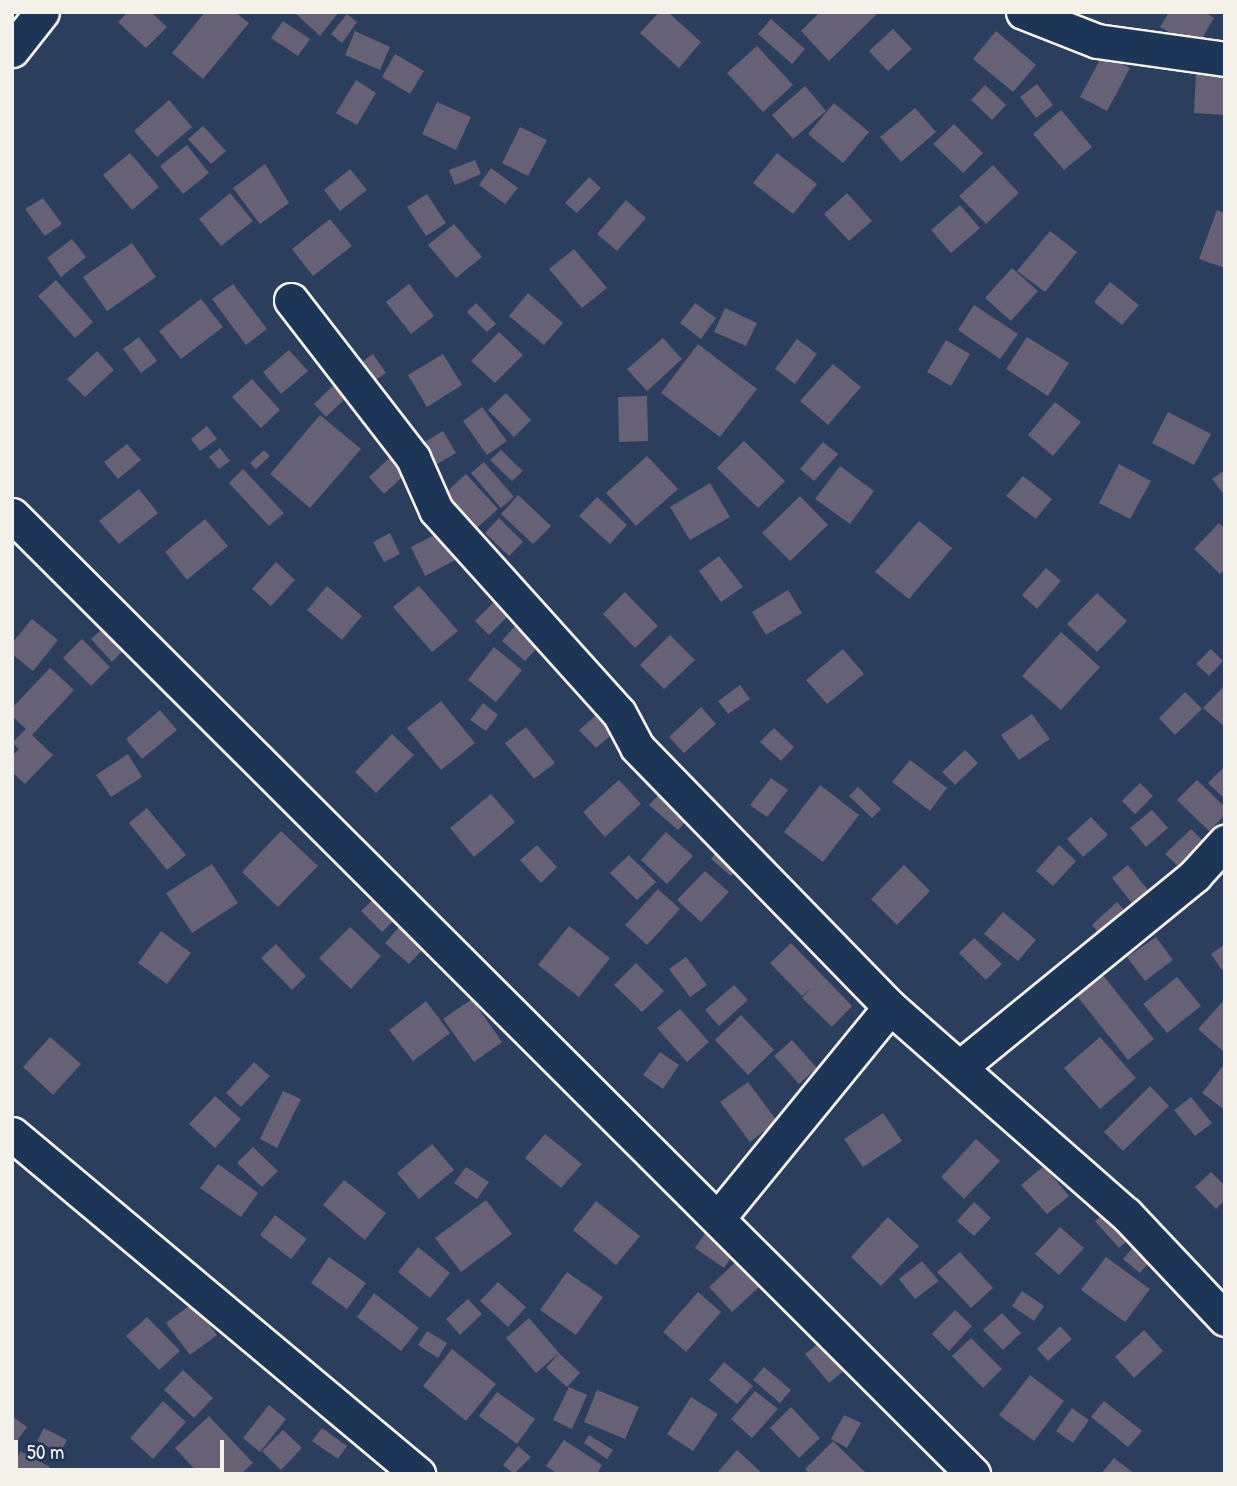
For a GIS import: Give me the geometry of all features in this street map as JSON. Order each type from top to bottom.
[{"type":"street","points":[[12,50],[42,12]]},
{"type":"street","points":[[1023,12],[1097,41],[1225,59]]},
{"type":"street","points":[[291,300],[413,458],[436,510],[619,713],[637,747],[890,1007],[1126,1214],[1225,1319]]},
{"type":"street","points":[[12,515],[973,1474]]},
{"type":"street","points":[[960,1067],[1195,875],[1225,842]]},
{"type":"street","points":[[718,1218],[890,1007]]},
{"type":"street","points":[[12,1134],[418,1474]]},
{"type":"building","points":[[128,12],[151,12],[167,27],[146,48],[118,22]]},
{"type":"building","points":[[205,12],[235,12],[249,23],[203,79],[172,53]]},
{"type":"building","points":[[294,12],[339,12],[320,36]]},
{"type":"building","points":[[659,12],[668,12],[701,42],[679,68],[640,33]]},
{"type":"building","points":[[820,12],[873,12],[876,15],[829,61],[801,31]]},
{"type":"building","points":[[1169,12],[1205,12],[1214,18],[1196,48],[1160,27]]},
{"type":"building","points":[[347,14],[357,22],[342,43],[331,34]]},
{"type":"building","points":[[771,19],[805,49],[792,64],[758,34]]},
{"type":"building","points":[[283,21],[310,39],[298,56],[271,38]]},
{"type":"building","points":[[893,29],[912,49],[888,71],[869,51]]},
{"type":"building","points":[[355,31],[390,47],[380,70],[345,55]]},
{"type":"building","points":[[996,31],[1036,65],[1013,92],[973,59]]},
{"type":"building","points":[[757,46],[793,85],[763,112],[727,73]]},
{"type":"building","points":[[395,54],[424,71],[410,94],[382,77]]},
{"type":"building","points":[[1103,54],[1130,68],[1107,111],[1080,97]]},
{"type":"building","points":[[1196,72],[1225,74],[1225,115],[1194,113]]},
{"type":"building","points":[[356,80],[376,93],[357,125],[336,113]]},
{"type":"building","points":[[1037,84],[1053,105],[1036,118],[1020,97]]},
{"type":"building","points":[[985,85],[1006,105],[992,120],[971,100]]},
{"type":"building","points":[[805,86],[826,111],[793,139],[772,115]]},
{"type":"building","points":[[169,100],[192,127],[157,157],[134,131]]},
{"type":"building","points":[[437,102],[471,117],[456,150],[422,134]]},
{"type":"building","points":[[834,103],[869,132],[843,163],[808,134]]},
{"type":"building","points":[[915,108],[936,132],[901,162],[880,137]]},
{"type":"building","points":[[1061,110],[1092,147],[1064,170],[1033,134]]},
{"type":"building","points":[[954,124],[983,153],[963,173],[933,144]]},
{"type":"building","points":[[203,126],[226,151],[211,164],[188,139]]},
{"type":"building","points":[[520,127],[547,140],[528,176],[502,163]]},
{"type":"building","points":[[187,145],[209,173],[183,194],[160,166]]},
{"type":"building","points":[[130,153],[159,187],[132,210],[103,175]]},
{"type":"building","points":[[777,153],[817,184],[793,214],[753,183]]},
{"type":"building","points":[[475,160],[481,174],[455,185],[449,170]]},
{"type":"building","points":[[265,164],[289,203],[260,224],[233,188]]},
{"type":"building","points":[[993,165],[1019,193],[986,224],[959,196]]},
{"type":"building","points":[[491,168],[518,188],[505,204],[479,185]]},
{"type":"building","points":[[350,169],[367,190],[340,211],[324,190]]},
{"type":"building","points":[[589,177],[601,188],[577,213],[565,203]]},
{"type":"building","points":[[230,193],[253,221],[221,246],[199,219]]},
{"type":"building","points":[[847,193],[872,221],[849,241],[824,214]]},
{"type":"building","points":[[427,194],[446,223],[426,236],[407,207]]},
{"type":"building","points":[[43,198],[62,224],[45,236],[25,209]]},
{"type":"building","points":[[626,200],[646,218],[617,251],[597,234]]},
{"type":"building","points":[[960,205],[980,228],[951,253],[931,230]]},
{"type":"building","points":[[1217,210],[1225,213],[1225,268],[1199,259]]},
{"type":"building","points":[[330,219],[352,246],[313,276],[292,249]]},
{"type":"building","points":[[454,224],[482,257],[456,278],[428,245]]},
{"type":"building","points":[[1050,231],[1077,252],[1045,292],[1017,271]]},
{"type":"building","points":[[72,239],[86,257],[61,277],[47,258]]},
{"type":"building","points":[[132,243],[156,277],[107,311],[83,277]]},
{"type":"building","points":[[574,249],[607,288],[582,308],[549,269]]},
{"type":"building","points":[[1012,268],[1038,291],[1011,321],[985,298]]},
{"type":"building","points":[[56,280],[93,322],[75,338],[38,296]]},
{"type":"building","points":[[1110,282],[1139,305],[1122,325],[1094,302]]},
{"type":"building","points":[[233,284],[267,329],[246,345],[212,299]]},
{"type":"building","points":[[409,284],[434,316],[411,334],[386,302]]},
{"type":"building","points":[[528,293],[563,323],[544,345],[509,316]]},
{"type":"building","points":[[201,299],[223,327],[181,359],[159,331]]},
{"type":"building","points":[[476,303],[496,324],[487,332],[467,312]]},
{"type":"building","points":[[695,303],[716,318],[701,339],[680,323]]},
{"type":"building","points":[[974,305],[1018,334],[1000,359],[958,330]]},
{"type":"building","points":[[725,308],[757,323],[746,346],[714,332]]},
{"type":"building","points":[[499,332],[523,355],[495,383],[471,361]]},
{"type":"building","points":[[139,337],[157,361],[141,373],[123,349]]},
{"type":"building","points":[[1027,337],[1069,363],[1048,396],[1006,369]]},
{"type":"building","points":[[663,338],[682,359],[647,391],[627,369]]},
{"type":"building","points":[[797,339],[817,354],[795,384],[775,369]]},
{"type":"building","points":[[946,340],[970,354],[951,386],[927,372]]},
{"type":"building","points":[[698,344],[757,389],[720,437],[661,393]]},
{"type":"building","points":[[289,350],[308,371],[281,394],[263,372]]},
{"type":"building","points":[[97,351],[114,370],[85,397],[67,379]]},
{"type":"building","points":[[373,354],[386,373],[364,388],[351,370]]},
{"type":"building","points":[[443,354],[462,385],[427,407],[408,375]]},
{"type":"building","points":[[833,364],[861,387],[828,425],[800,401]]},
{"type":"building","points":[[342,377],[354,390],[326,417],[314,404]]},
{"type":"building","points":[[252,379],[280,410],[261,428],[232,397]]},
{"type":"building","points":[[506,393],[531,420],[514,437],[488,410]]},
{"type":"building","points":[[647,396],[648,441],[619,442],[618,397]]},
{"type":"building","points":[[1055,402],[1081,422],[1053,456],[1028,435]]},
{"type":"building","points":[[482,407],[507,441],[487,455],[463,421]]},
{"type":"building","points":[[1168,412],[1211,434],[1194,465],[1152,443]]},
{"type":"building","points":[[320,415],[361,449],[310,508],[270,474]]},
{"type":"building","points":[[207,426],[217,439],[200,451],[191,439]]},
{"type":"building","points":[[443,431],[456,453],[430,468],[416,447]]},
{"type":"building","points":[[744,441],[785,481],[758,508],[717,468]]},
{"type":"building","points":[[823,442],[838,454],[814,481],[800,469]]},
{"type":"building","points":[[127,444],[141,460],[118,479],[104,462]]},
{"type":"building","points":[[220,448],[230,461],[219,469],[209,457]]},
{"type":"building","points":[[264,450],[270,456],[256,469],[250,463]]},
{"type":"building","points":[[501,450],[523,471],[512,481],[490,460]]},
{"type":"building","points":[[397,451],[412,468],[384,494],[369,477]]},
{"type":"building","points":[[647,456],[678,489],[636,526],[606,493]]},
{"type":"building","points":[[484,462],[514,497],[501,508],[471,473]]},
{"type":"building","points":[[1119,464],[1151,481],[1130,519],[1099,503]]},
{"type":"building","points":[[840,466],[874,491],[850,524],[815,499]]},
{"type":"building","points":[[243,469],[284,513],[269,526],[229,483]]},
{"type":"building","points":[[1225,470],[1225,496],[1212,479]]},
{"type":"building","points":[[466,474],[498,509],[470,534],[438,500]]},
{"type":"building","points":[[1023,476],[1052,499],[1036,519],[1006,496]]},
{"type":"building","points":[[710,483],[730,517],[690,540],[670,507]]},
{"type":"building","points":[[139,489],[158,513],[119,544],[99,521]]},
{"type":"building","points":[[518,495],[551,526],[533,544],[501,514]]},
{"type":"building","points":[[800,496],[828,525],[790,561],[762,533]]},
{"type":"building","points":[[597,497],[627,525],[610,544],[579,516]]},
{"type":"building","points":[[499,518],[523,542],[509,556],[485,533]]},
{"type":"building","points":[[205,519],[228,546],[187,580],[165,552]]},
{"type":"building","points":[[919,521],[952,548],[909,599],[875,572]]},
{"type":"building","points":[[1219,523],[1225,529],[1225,569],[1220,574],[1194,549]]},
{"type":"building","points":[[448,528],[463,556],[425,576],[411,547]]},
{"type":"building","points":[[390,533],[400,554],[384,562],[373,542]]},
{"type":"building","points":[[719,556],[743,587],[721,602],[699,571]]},
{"type":"building","points":[[276,562],[295,580],[271,606],[252,589]]},
{"type":"building","points":[[1046,568],[1061,581],[1037,609],[1022,595]]},
{"type":"building","points":[[327,586],[362,616],[342,640],[307,610]]},
{"type":"building","points":[[419,586],[458,631],[432,652],[393,607]]},
{"type":"building","points":[[788,590],[802,613],[766,635],[752,612]]},
{"type":"building","points":[[504,592],[518,606],[489,635],[475,621]]},
{"type":"building","points":[[625,592],[658,626],[635,648],[603,614]]},
{"type":"building","points":[[1097,593],[1127,621],[1097,652],[1067,624]]},
{"type":"building","points":[[525,614],[549,635],[525,661],[502,641]]},
{"type":"building","points":[[32,619],[58,640],[33,671],[12,654],[12,643]]},
{"type":"building","points":[[101,630],[122,652],[112,662],[91,639]]},
{"type":"building","points":[[1061,632],[1100,667],[1061,710],[1022,676]]},
{"type":"building","points":[[670,635],[695,660],[664,689],[640,665]]},
{"type":"building","points":[[82,639],[110,667],[91,686],[63,658]]},
{"type":"building","points":[[494,647],[522,670],[496,702],[468,680]]},
{"type":"building","points":[[843,649],[864,674],[827,704],[806,680]]},
{"type":"building","points":[[1211,649],[1223,661],[1209,676],[1196,664]]},
{"type":"building","points":[[50,668],[74,690],[32,735],[53,755],[25,784],[12,772],[12,756],[19,749],[12,743],[26,729],[12,716],[12,708]]},
{"type":"building","points":[[740,685],[750,699],[728,714],[718,701]]},
{"type":"building","points":[[1225,685],[1225,727],[1203,708]]},
{"type":"building","points":[[1185,692],[1202,709],[1175,735],[1159,718]]},
{"type":"building","points":[[441,701],[475,743],[441,770],[407,728]]},
{"type":"building","points":[[483,703],[498,715],[486,731],[470,720]]},
{"type":"building","points":[[607,706],[623,725],[596,748],[579,730]]},
{"type":"building","points":[[701,707],[716,724],[684,753],[669,737]]},
{"type":"building","points":[[160,710],[177,730],[142,759],[126,739]]},
{"type":"building","points":[[1032,714],[1050,739],[1019,760],[1001,735]]},
{"type":"building","points":[[526,727],[555,763],[534,779],[505,743]]},
{"type":"building","points":[[774,728],[794,747],[781,761],[760,742]]},
{"type":"building","points":[[392,734],[414,755],[376,793],[355,772]]},
{"type":"building","points":[[965,750],[978,763],[955,785],[942,772]]},
{"type":"building","points":[[128,754],[142,777],[111,797],[96,775]]},
{"type":"building","points":[[910,760],[947,788],[930,811],[892,782]]},
{"type":"building","points":[[1225,766],[1225,799],[1208,783]]},
{"type":"building","points":[[771,778],[788,790],[767,817],[750,805]]},
{"type":"building","points":[[619,780],[641,804],[605,837],[583,812]]},
{"type":"building","points":[[1197,780],[1225,807],[1225,815],[1209,831],[1177,800]]},
{"type":"building","points":[[1140,783],[1153,796],[1135,814],[1122,801]]},
{"type":"building","points":[[820,785],[859,815],[823,862],[784,832]]},
{"type":"building","points":[[667,786],[695,811],[678,830],[649,805]]},
{"type":"building","points":[[858,787],[881,809],[872,818],[849,796]]},
{"type":"building","points":[[491,794],[515,822],[474,857],[450,828]]},
{"type":"building","points":[[147,808],[186,855],[167,870],[129,823]]},
{"type":"building","points":[[1152,810],[1168,828],[1146,847],[1130,828]]},
{"type":"building","points":[[1091,817],[1108,835],[1083,857],[1067,839]]},
{"type":"building","points":[[1191,829],[1203,841],[1178,866],[1165,854]]},
{"type":"building","points":[[281,831],[318,866],[278,907],[242,872]]},
{"type":"building","points":[[666,832],[693,856],[667,884],[641,860]]},
{"type":"building","points":[[537,845],[557,867],[541,883],[520,860]]},
{"type":"building","points":[[1059,845],[1076,861],[1053,886],[1036,871]]},
{"type":"building","points":[[719,849],[739,866],[731,876],[711,859]]},
{"type":"building","points":[[629,855],[656,882],[637,900],[610,873]]},
{"type":"building","points":[[212,864],[238,903],[192,933],[166,893]]},
{"type":"building","points":[[904,865],[930,891],[897,925],[871,899]]},
{"type":"building","points":[[1128,865],[1155,899],[1139,912],[1112,878]]},
{"type":"building","points":[[705,871],[729,892],[701,922],[677,900]]},
{"type":"building","points":[[658,889],[680,909],[647,945],[625,925]]},
{"type":"building","points":[[380,893],[401,914],[382,932],[361,911]]},
{"type":"building","points":[[1117,902],[1132,918],[1106,942],[1092,925]]},
{"type":"building","points":[[1003,912],[1036,940],[1018,961],[984,934]]},
{"type":"building","points":[[403,923],[427,945],[409,964],[385,943]]},
{"type":"building","points":[[569,926],[610,958],[579,997],[538,965]]},
{"type":"building","points":[[350,927],[381,956],[351,989],[319,958]]},
{"type":"building","points":[[161,931],[191,953],[167,984],[138,963]]},
{"type":"building","points":[[1156,937],[1173,960],[1145,981],[1127,957]]},
{"type":"building","points":[[974,938],[1002,964],[986,980],[959,953]]},
{"type":"building","points":[[791,943],[852,1006],[832,1027],[802,998],[811,988],[802,996],[770,963]]},
{"type":"building","points":[[276,944],[306,976],[292,990],[261,958]]},
{"type":"building","points":[[1225,944],[1225,968],[1222,970],[1211,954]]},
{"type":"building","points":[[686,957],[707,985],[690,997],[669,969]]},
{"type":"building","points":[[636,963],[664,991],[642,1012],[614,985]]},
{"type":"building","points":[[1102,974],[1154,1039],[1128,1060],[1076,995]]},
{"type":"building","points":[[1177,977],[1201,1006],[1167,1033],[1143,1004]]},
{"type":"building","points":[[734,985],[748,1000],[719,1026],[705,1010]]},
{"type":"building","points":[[472,999],[502,1042],[474,1062],[443,1019]]},
{"type":"building","points":[[1225,999],[1225,1053],[1198,1029]]},
{"type":"building","points":[[426,1001],[450,1033],[413,1061],[389,1030]]},
{"type":"building","points":[[680,1009],[709,1042],[687,1062],[657,1028]]},
{"type":"building","points":[[741,1015],[774,1050],[748,1075],[715,1040]]},
{"type":"building","points":[[50,1037],[81,1064],[53,1095],[23,1067]]},
{"type":"building","points":[[1100,1037],[1136,1078],[1100,1109],[1064,1068]]},
{"type":"building","points":[[792,1040],[817,1068],[799,1084],[774,1056]]},
{"type":"building","points":[[660,1052],[679,1065],[663,1089],[643,1075]]},
{"type":"building","points":[[254,1062],[270,1076],[241,1107],[226,1093]]},
{"type":"building","points":[[1225,1063],[1225,1110],[1202,1093]]},
{"type":"building","points":[[748,1082],[777,1121],[750,1142],[720,1102]]},
{"type":"building","points":[[1150,1086],[1169,1106],[1123,1151],[1104,1132]]},
{"type":"building","points":[[283,1091],[301,1099],[277,1148],[260,1139]]},
{"type":"building","points":[[215,1096],[241,1119],[215,1148],[189,1124]]},
{"type":"building","points":[[1191,1097],[1212,1123],[1195,1136],[1174,1110]]},
{"type":"building","points":[[883,1113],[902,1141],[863,1167],[844,1139]]},
{"type":"building","points":[[545,1134],[582,1164],[561,1188],[525,1158]]},
{"type":"building","points":[[976,1139],[1000,1161],[964,1199],[941,1177]]},
{"type":"building","points":[[432,1144],[454,1170],[419,1199],[397,1173]]},
{"type":"building","points":[[253,1147],[278,1171],[262,1187],[237,1163]]},
{"type":"building","points":[[218,1164],[258,1193],[241,1217],[200,1188]]},
{"type":"building","points":[[1044,1166],[1069,1196],[1047,1214],[1021,1185]]},
{"type":"building","points":[[466,1167],[489,1182],[477,1199],[454,1183]]},
{"type":"building","points":[[1211,1172],[1225,1186],[1225,1200],[1216,1209],[1195,1187]]},
{"type":"building","points":[[344,1180],[386,1213],[365,1240],[323,1205]]},
{"type":"building","points":[[486,1200],[512,1234],[461,1272],[435,1238]]},
{"type":"building","points":[[596,1201],[640,1236],[616,1265],[573,1230]]},
{"type":"building","points":[[974,1202],[991,1218],[974,1236],[957,1221]]},
{"type":"building","points":[[1114,1204],[1138,1231],[1119,1248],[1095,1221]]},
{"type":"building","points":[[275,1215],[307,1239],[291,1259],[260,1235]]},
{"type":"building","points":[[888,1217],[919,1246],[881,1286],[851,1257]]},
{"type":"building","points":[[1060,1227],[1084,1248],[1059,1275],[1035,1254]]},
{"type":"building","points":[[706,1232],[736,1250],[724,1268],[695,1248]]},
{"type":"building","points":[[1140,1239],[1157,1253],[1140,1273],[1123,1259]]},
{"type":"building","points":[[418,1247],[450,1273],[430,1298],[398,1272]]},
{"type":"building","points":[[960,1252],[993,1288],[971,1308],[937,1272]]},
{"type":"building","points":[[329,1257],[366,1283],[347,1309],[311,1283]]},
{"type":"building","points":[[1106,1257],[1150,1289],[1125,1322],[1081,1290]]},
{"type":"building","points":[[738,1260],[761,1285],[732,1312],[709,1287]]},
{"type":"building","points":[[922,1261],[939,1281],[915,1299],[899,1279]]},
{"type":"building","points":[[567,1272],[603,1297],[576,1335],[540,1310]]},
{"type":"building","points":[[498,1282],[526,1307],[508,1327],[480,1301]]},
{"type":"building","points":[[1022,1291],[1044,1306],[1034,1321],[1012,1306]]},
{"type":"building","points":[[698,1292],[721,1312],[686,1352],[663,1332]]},
{"type":"building","points":[[374,1293],[419,1328],[401,1351],[357,1317]]},
{"type":"building","points":[[468,1299],[482,1314],[460,1335],[446,1319]]},
{"type":"building","points":[[193,1303],[217,1335],[190,1355],[166,1323]]},
{"type":"building","points":[[955,1310],[972,1326],[949,1351],[932,1334]]},
{"type":"building","points":[[1002,1313],[1021,1333],[1003,1350],[983,1330]]},
{"type":"building","points":[[147,1317],[180,1351],[159,1370],[126,1336]]},
{"type":"building","points":[[529,1318],[559,1353],[536,1373],[506,1338]]},
{"type":"building","points":[[1060,1326],[1072,1339],[1048,1361],[1037,1349]]},
{"type":"building","points":[[1144,1330],[1163,1351],[1134,1378],[1115,1357]]},
{"type":"building","points":[[427,1331],[447,1343],[438,1358],[418,1345]]},
{"type":"building","points":[[971,1338],[1002,1369],[983,1388],[952,1356]]},
{"type":"building","points":[[823,1340],[847,1368],[829,1383],[805,1354]]},
{"type":"building","points":[[452,1349],[496,1384],[466,1421],[423,1386]]},
{"type":"building","points":[[559,1353],[580,1373],[567,1387],[546,1368]]},
{"type":"building","points":[[724,1362],[753,1386],[737,1404],[709,1380]]},
{"type":"building","points":[[764,1367],[791,1390],[780,1403],[753,1380]]},
{"type":"building","points":[[183,1370],[213,1398],[194,1418],[164,1390]]},
{"type":"building","points":[[1030,1375],[1064,1401],[1034,1441],[999,1415]]},
{"type":"building","points":[[569,1387],[587,1395],[572,1429],[553,1420]]},
{"type":"building","points":[[597,1390],[639,1407],[625,1439],[584,1422]]},
{"type":"building","points":[[755,1391],[778,1409],[752,1438],[731,1419]]},
{"type":"building","points":[[497,1392],[535,1419],[517,1444],[479,1416]]},
{"type":"building","points":[[691,1397],[718,1414],[693,1451],[667,1434]]},
{"type":"building","points":[[163,1401],[186,1422],[153,1459],[130,1438]]},
{"type":"building","points":[[1104,1401],[1142,1431],[1128,1447],[1091,1417]]},
{"type":"building","points":[[269,1405],[286,1419],[260,1452],[243,1438]]},
{"type":"building","points":[[791,1407],[820,1438],[799,1458],[770,1428]]},
{"type":"building","points":[[1072,1408],[1089,1420],[1073,1443],[1056,1431]]},
{"type":"building","points":[[844,1415],[861,1423],[847,1448],[831,1439]]},
{"type":"building","points":[[12,1416],[27,1427],[12,1448]]},
{"type":"building","points":[[209,1416],[253,1463],[241,1474],[199,1474],[175,1448]]},
{"type":"building","points":[[44,1428],[67,1440],[60,1453],[37,1441]]},
{"type":"building","points":[[322,1428],[347,1446],[338,1459],[312,1441]]},
{"type":"building","points":[[283,1430],[302,1448],[281,1470],[262,1451]]},
{"type":"building","points":[[589,1435],[613,1450],[607,1459],[584,1443]]},
{"type":"building","points":[[564,1440],[602,1465],[597,1474],[558,1474],[546,1466]]},
{"type":"building","points":[[833,1441],[867,1474],[810,1474],[805,1469]]},
{"type":"building","points":[[518,1446],[531,1457],[514,1474],[503,1465]]},
{"type":"building","points":[[737,1450],[763,1474],[716,1474]]},
{"type":"building","points":[[20,1451],[50,1467],[46,1474],[12,1474]]},
{"type":"building","points":[[1114,1458],[1135,1474],[1101,1474]]}]
